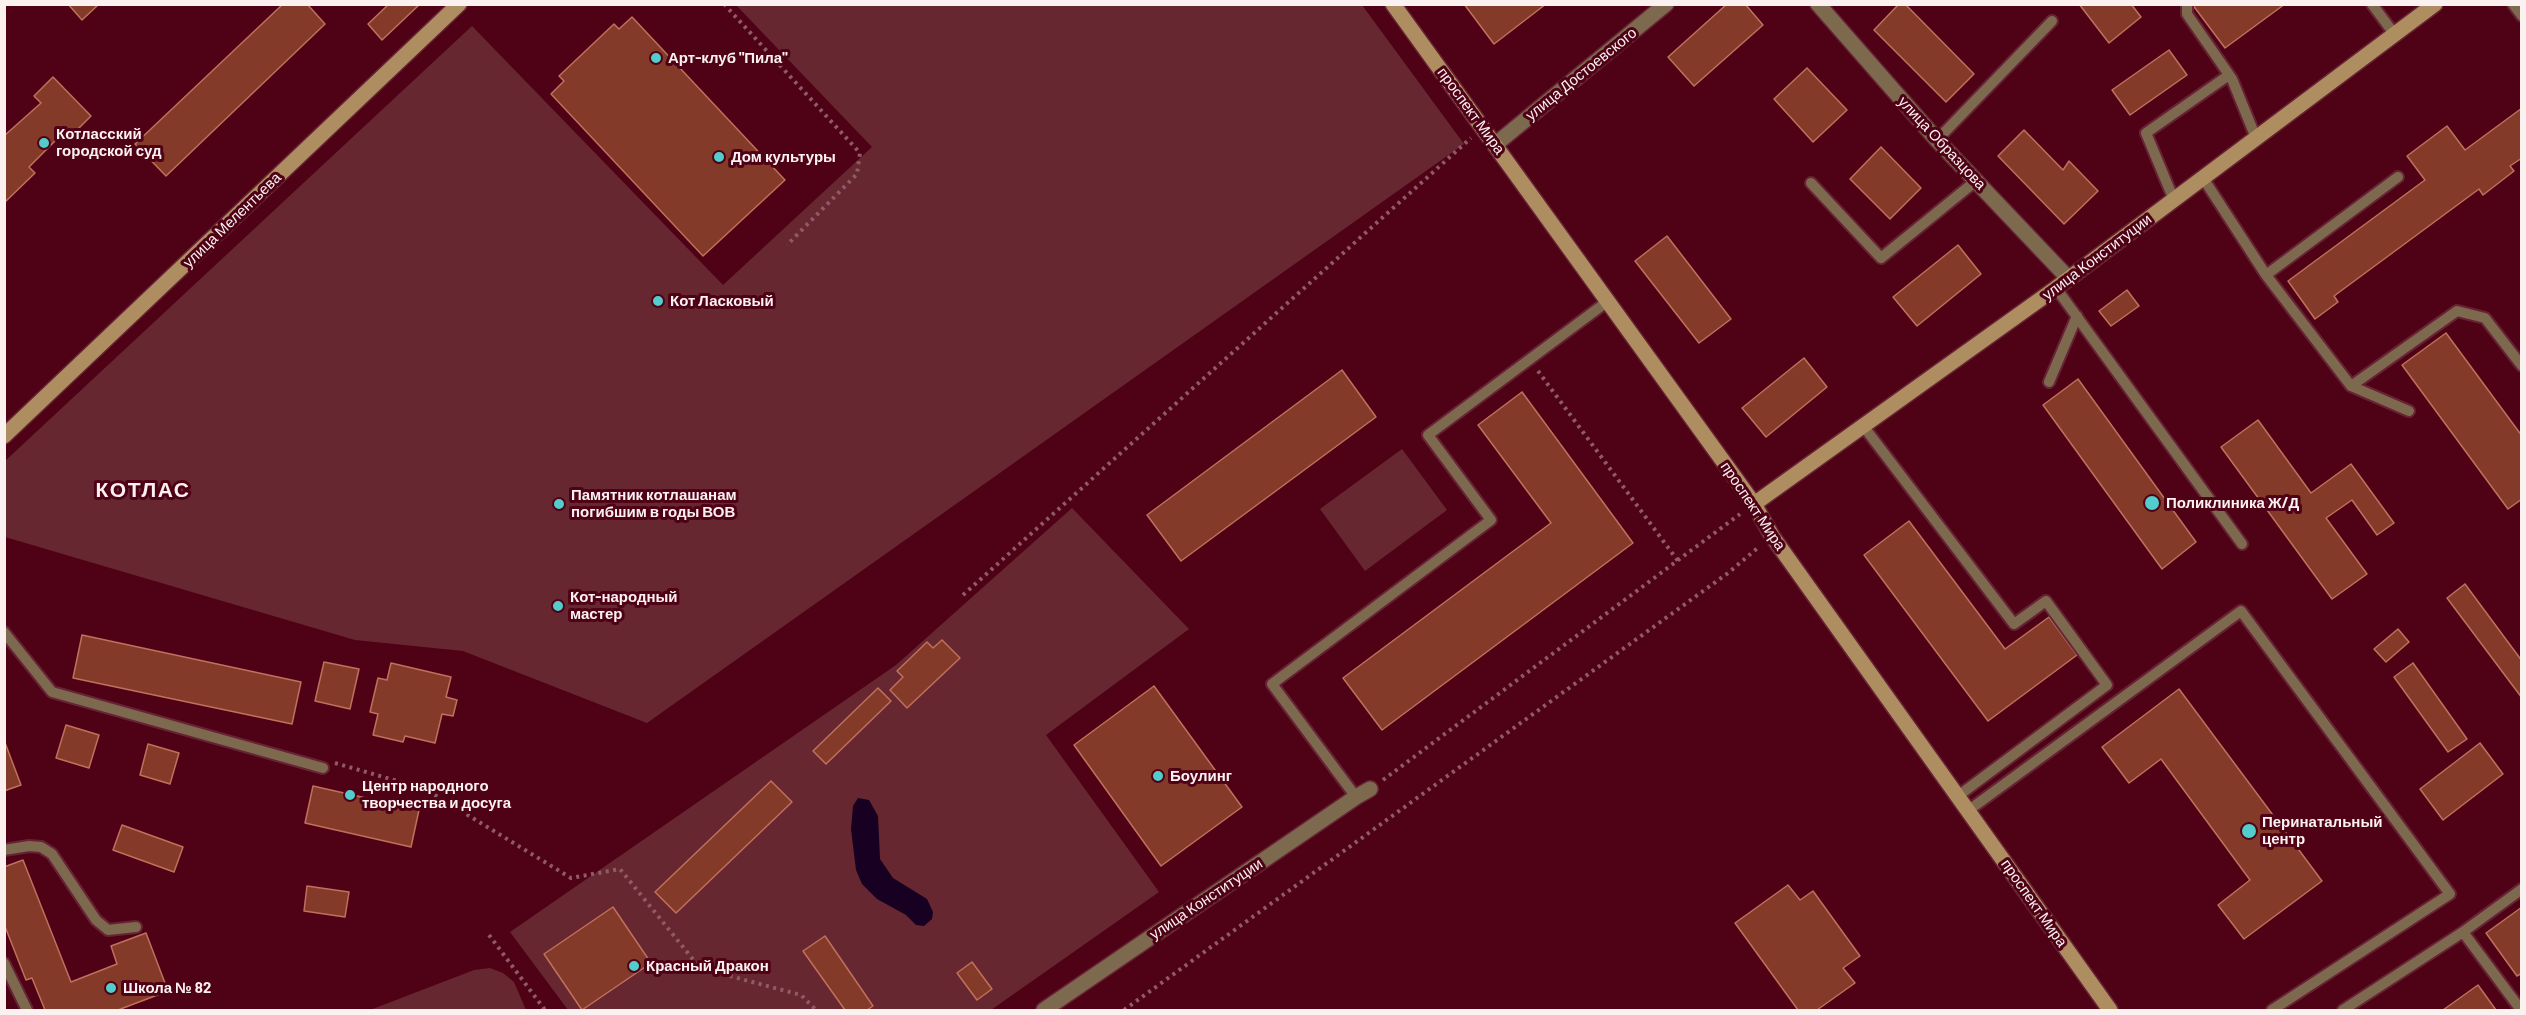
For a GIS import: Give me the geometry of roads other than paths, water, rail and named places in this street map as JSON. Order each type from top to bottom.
[{"type":"street","name":"улица Мелентьева","points":[[4,436],[459,4]]},
{"type":"street","name":"проспект Мира","points":[[1393,4],[1754,504],[1772,536],[2110,1011]]},
{"type":"street","name":"улица Достоевского","points":[[1496,144],[1666,4]]},
{"type":"street","name":"улица Образцова","points":[[1818,4],[1937,140],[2069,279]]},
{"type":"street","name":"улица Конституции","points":[[1754,504],[2069,279],[2435,4]]},
{"type":"street","name":"улица Конституции","points":[[1044,1011],[1370,789]]},
{"type":"lane","points":[[2187,4],[2187,14],[2229,75],[2256,138]]},
{"type":"lane","points":[[2372,4],[2395,34]]},
{"type":"lane","points":[[2513,4],[2522,16]]},
{"type":"lane","points":[[1937,140],[2052,21]]},
{"type":"lane","points":[[2175,200],[2146,133],[2229,75]]},
{"type":"lane","points":[[2266,275],[2398,177]]},
{"type":"lane","points":[[2203,178],[2266,275],[2351,386],[2409,411]]},
{"type":"lane","points":[[1811,183],[1881,258],[1977,180]]},
{"type":"lane","points":[[2056,288],[2241,544]]},
{"type":"lane","points":[[1356,797],[1272,684],[1491,520],[1428,435],[1608,301]]},
{"type":"lane","points":[[2351,386],[2457,311],[2485,318],[2522,366]]},
{"type":"lane","points":[[2049,382],[2077,316]]},
{"type":"lane","points":[[1864,427],[2014,624],[2046,601],[2107,685],[1958,796]]},
{"type":"lane","points":[[1969,810],[2241,611],[2450,894],[2272,1011]]},
{"type":"lane","points":[[4,632],[52,692],[323,768]]},
{"type":"lane","points":[[4,850],[28,846],[42,847],[52,854],[96,920],[108,930],[136,927]]},
{"type":"lane","points":[[2343,1011],[2463,932],[2522,889]]},
{"type":"lane","points":[[2463,932],[2521,1011]]},
{"type":"lane","points":[[4,963],[27,1011]]},
{"type":"place","name":"Арт-клуб \"Пила\"","points":[[656,58]]},
{"type":"place","name":"Котласский городской суд","points":[[44,143]]},
{"type":"place","name":"Дом культуры","points":[[719,157]]},
{"type":"place","name":"Кот Ласковый","points":[[658,301]]},
{"type":"place","name":"Поликлиника Ж/Д","points":[[2152,503]]},
{"type":"place","name":"Памятник котлашанам погибшим в годы ВОВ","points":[[559,504]]},
{"type":"place","name":"Кот-народный мастер","points":[[558,606]]},
{"type":"place","name":"Боулинг","points":[[1158,776]]},
{"type":"place","name":"Центр народного творчества и досуга","points":[[350,795]]},
{"type":"place","name":"Перинатальный центр","points":[[2249,831]]},
{"type":"place","name":"Красный Дракон","points":[[634,966]]},
{"type":"place","name":"Школа № 82","points":[[111,988]]},
{"type":"district","name":"КОТЛАС","points":[[143,490]]}]
